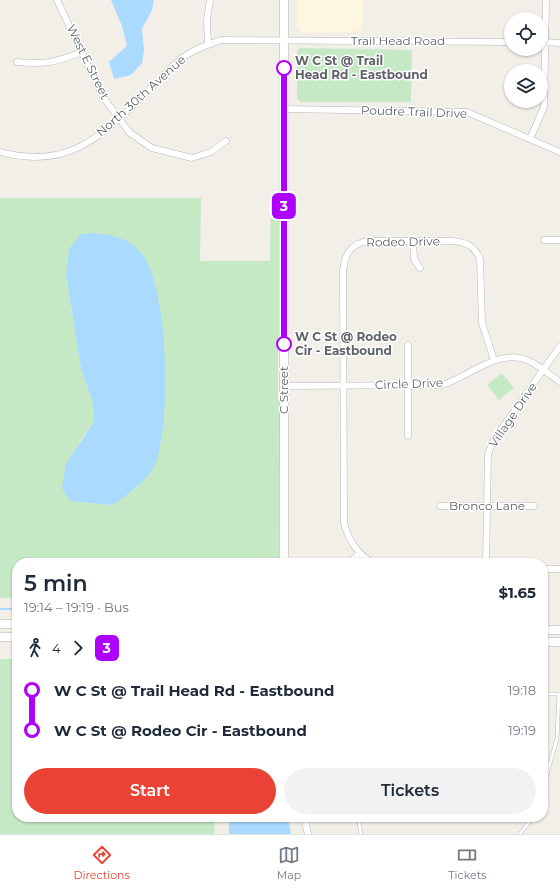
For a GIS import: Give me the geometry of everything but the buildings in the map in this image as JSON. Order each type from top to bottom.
[{"type":"street","name":"West E Street","points":[[58,0],[103,97],[130,133],[152,148],[192,158],[211,152],[226,142]]},
{"type":"street","points":[[208,44],[207,20],[210,0]]},
{"type":"street","name":"C Street","points":[[284,0],[284,558]]},
{"type":"street","points":[[545,12],[546,0]]},
{"type":"street","name":"North 30th Avenue","points":[[0,152],[17,157],[45,158],[76,150],[103,133],[181,58],[197,48],[221,40],[284,41]]},
{"type":"street","name":"Trail Head Road","points":[[284,41],[504,42]]},
{"type":"street","points":[[548,42],[560,42]]},
{"type":"street","points":[[18,62],[40,64],[58,61],[82,52]]},
{"type":"street","points":[[530,139],[544,107],[544,56]]},
{"type":"street","name":"Poudre Trail Drive","points":[[284,109],[466,112],[560,152]]},
{"type":"street","points":[[413,240],[414,259],[420,268]]},
{"type":"street","name":"Rodeo Drive","points":[[359,554],[352,542],[344,522],[343,271],[346,256],[351,248],[360,242],[413,240],[462,242],[471,245],[476,250],[482,269],[482,323],[494,360]]},
{"type":"street","points":[[544,240],[560,240]]},
{"type":"street","points":[[408,344],[408,436]]},
{"type":"street","name":"Village Drive","points":[[486,558],[488,454],[493,441],[560,346]]},
{"type":"street","points":[[494,360],[508,357],[520,358],[544,370],[560,382]]},
{"type":"street","name":"Circle Drive","points":[[284,386],[442,385],[494,360]]},
{"type":"street","name":"Bronco Lane","points":[[440,506],[534,506]]},
{"type":"street","points":[[355,558],[359,554],[366,558]]},
{"type":"street","points":[[548,569],[560,569]]},
{"type":"street","points":[[0,624],[12,624]]},
{"type":"street","points":[[548,630],[560,630]]},
{"type":"street","points":[[0,637],[12,637]]},
{"type":"street","points":[[548,642],[560,642]]},
{"type":"street","points":[[305,822],[308,834]]},
{"type":"lane","points":[[548,694],[559,694],[557,739],[548,767]]},
{"type":"lane","points":[[359,822],[361,834]]},
{"type":"lane","points":[[520,834],[529,822]]},
{"type":"shaded area","points":[[297,0],[363,0],[362,31],[302,33],[297,26]]},
{"type":"green space","points":[[300,48],[412,50],[411,102],[300,102],[297,98],[297,51]]},
{"type":"green space","points":[[0,198],[201,198],[200,261],[270,261],[271,201],[280,201],[280,335],[278,335],[278,400],[280,400],[279,558],[12,558],[12,598],[0,598]],"holes":[[[66,275],[138,486],[113,505],[79,502],[79,443],[94,422],[93,403],[81,369]]]},
{"type":"green space","points":[[502,373],[514,388],[499,400],[487,385]]},
{"type":"green space","points":[[0,659],[12,659],[12,822],[215,822],[214,834],[0,834]]},
{"type":"water","points":[[111,0],[154,0],[152,10],[142,29],[144,51],[142,63],[131,75],[114,79],[109,62],[127,46],[122,26]]},
{"type":"water","points":[[93,233],[120,238],[132,244],[142,254],[151,272],[158,296],[165,356],[164,416],[161,442],[156,462],[144,480],[113,505],[69,500],[62,488],[66,464],[94,422],[93,403],[81,369],[66,275],[69,249],[81,234]]},
{"type":"water","points":[[229,822],[289,822],[291,834],[229,834]]},
{"type":"waterway","points":[[0,609],[12,609]]},
{"type":"bus line","name":"3","points":[[284,68],[284,344]]},
{"type":"place","name":"W C St @ Trail Head Rd - Eastbound","points":[[284,68]]},
{"type":"place","name":"W C St @ Rodeo Cir - Eastbound","points":[[284,344]]}]
